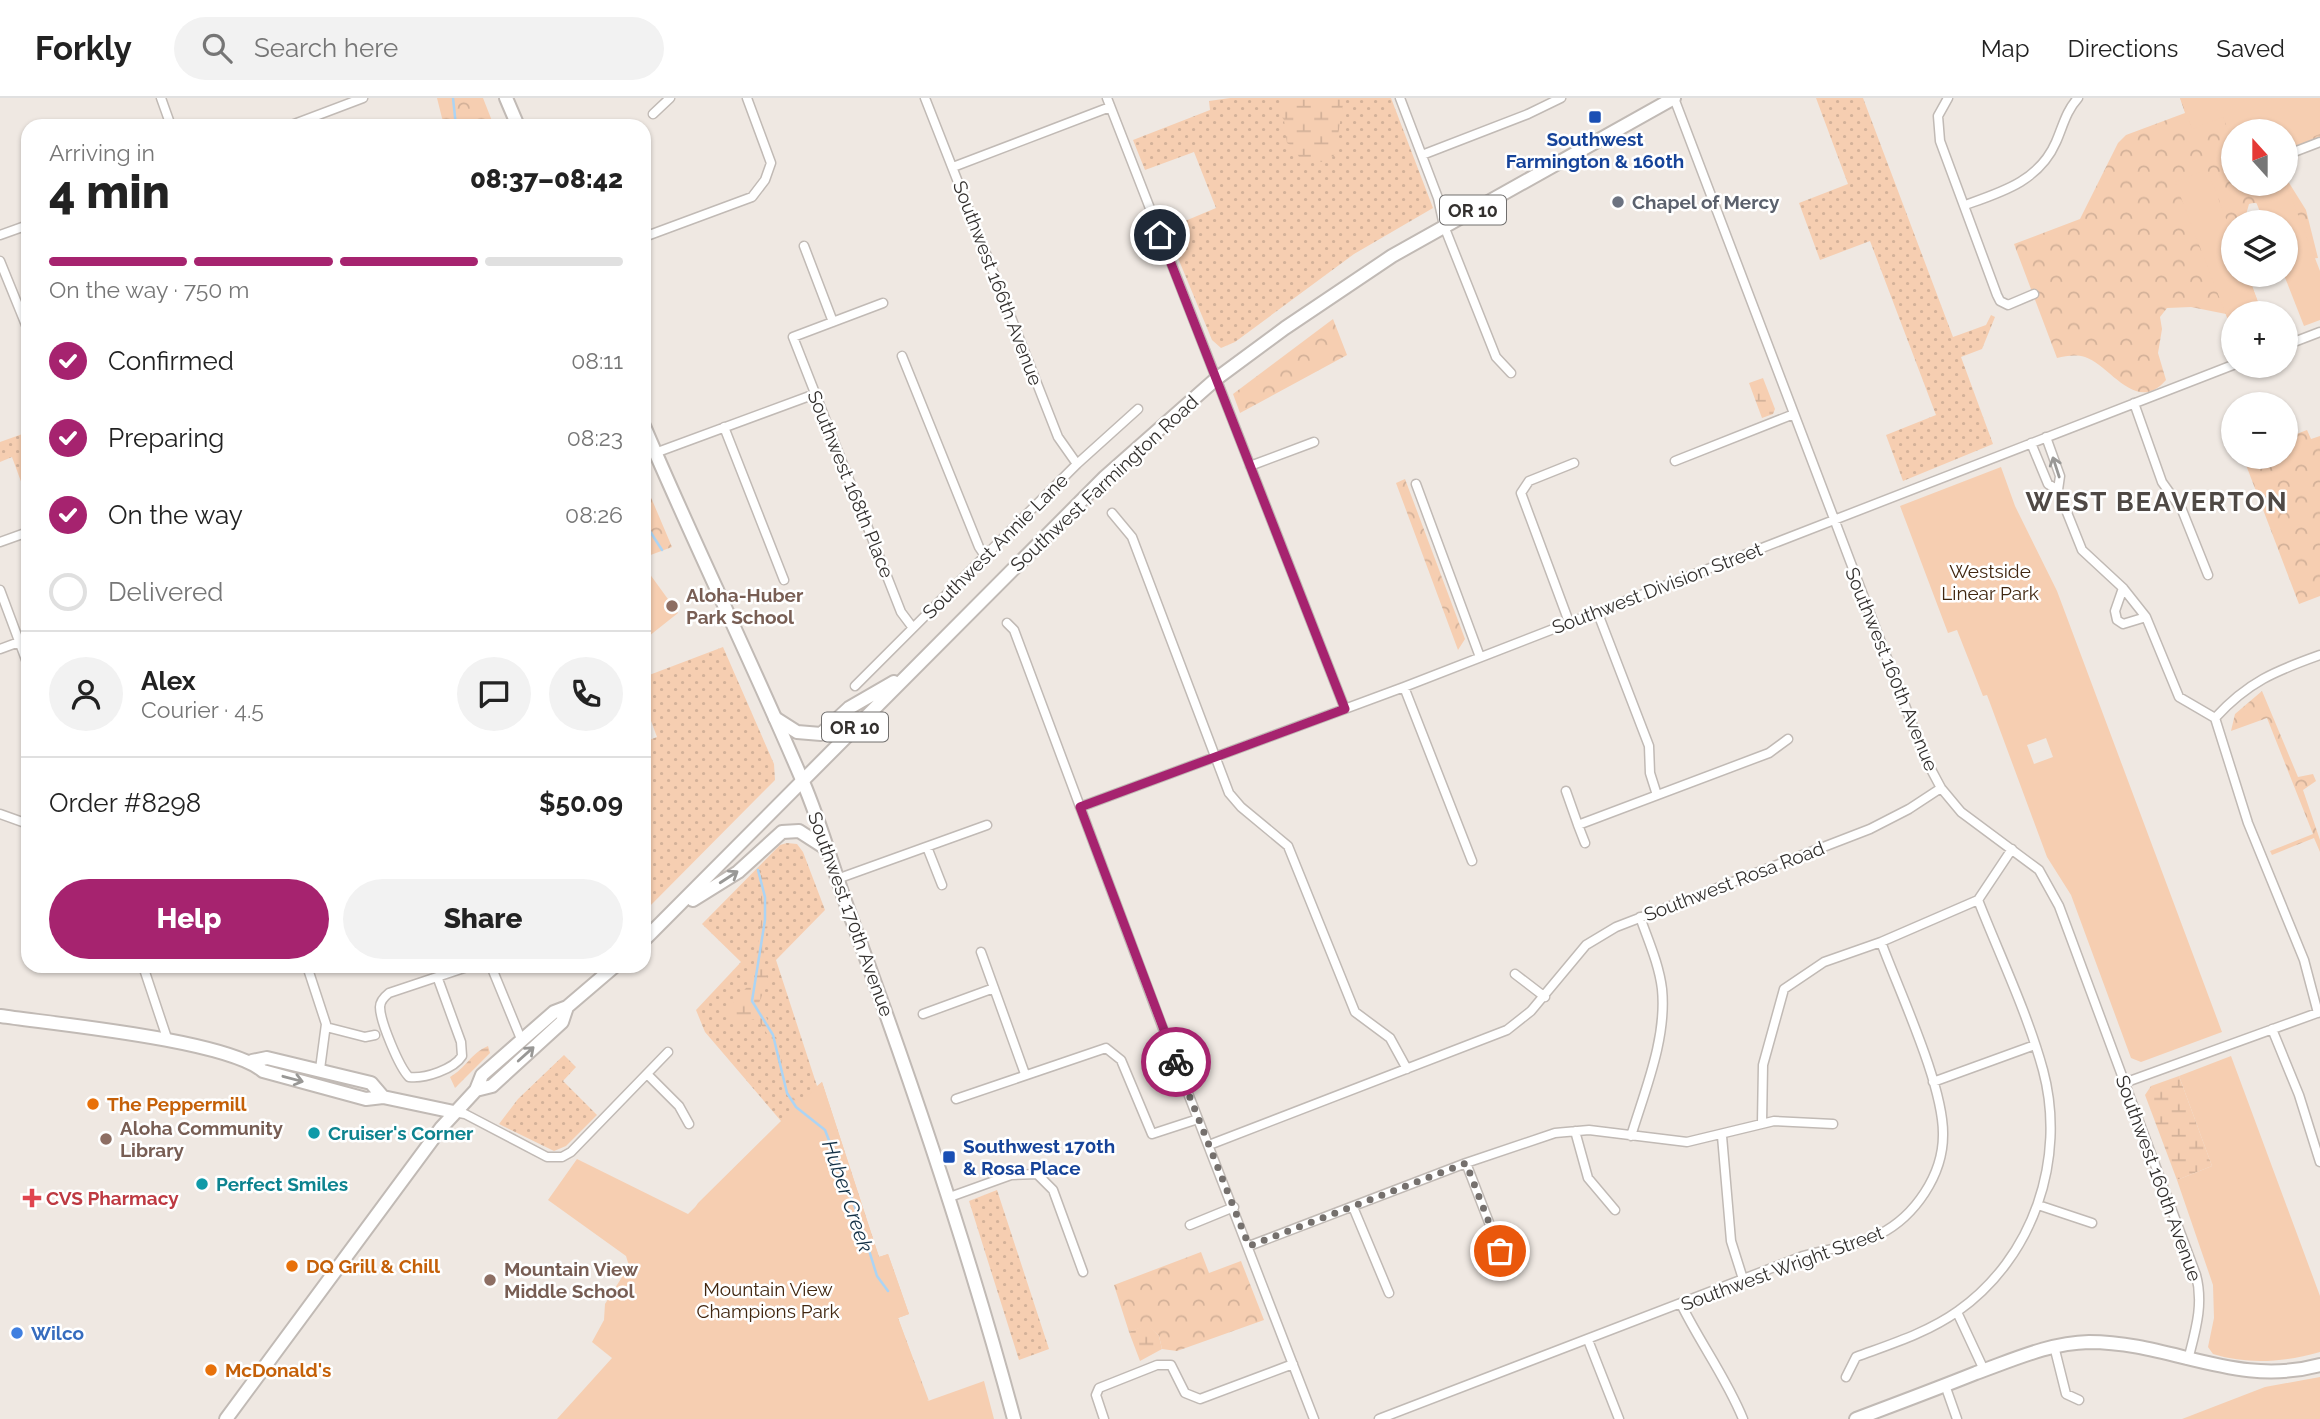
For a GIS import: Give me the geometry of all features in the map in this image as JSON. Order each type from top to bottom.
[{"type":"main road","points":[[506,98],[515,119]]},
{"type":"main road","name":"Southwest Farmington Road","points":[[651,933],[1105,477],[1216,379],[1339,290],[1444,226],[1674,98]]},
{"type":"main road","name":"Southwest 170th Avenue","points":[[651,443],[803,783],[874,976],[994,1340],[1014,1419]]},
{"type":"main road","points":[[775,718],[797,732],[821,734],[849,708],[909,673]]},
{"type":"main road","points":[[671,914],[738,872],[782,832],[799,831],[827,849]]},
{"type":"main road","points":[[226,1419],[454,1112],[475,1090],[482,1075],[554,1012],[567,1007],[607,973]]},
{"type":"main road","points":[[475,1090],[492,1086],[562,1022],[567,1007]]},
{"type":"main road","points":[[0,1016],[168,1041],[252,1061],[267,1058],[320,1069],[371,1083],[383,1097]]},
{"type":"main road","points":[[252,1061],[263,1071],[366,1099],[383,1097],[454,1112]]},
{"type":"main road","points":[[1856,1419],[2054,1346],[2114,1343],[2258,1373],[2290,1371],[2320,1365]]},
{"type":"street","points":[[161,98],[169,119]]},
{"type":"street","points":[[307,119],[363,98]]},
{"type":"street","points":[[653,114],[670,98]]},
{"type":"street","points":[[651,234],[752,197],[760,188],[771,163],[747,98]]},
{"type":"street","name":"Southwest 166th Avenue","points":[[925,98],[1058,437],[1077,464]]},
{"type":"street","points":[[1400,98],[1438,198],[1444,226],[1496,357],[1511,373]]},
{"type":"street","points":[[1422,155],[1528,114],[1561,98]]},
{"type":"street","name":"Southwest 160th Avenue","points":[[1674,98],[1924,758],[1941,788],[1970,820],[2039,870],[2053,895],[2198,1282],[2199,1315],[2188,1360]]},
{"type":"street","points":[[1948,98],[1938,116],[1937,128],[1997,295],[2004,305],[2034,294]]},
{"type":"street","points":[[1965,205],[2005,191],[2032,175],[2050,154],[2066,116],[2078,98]]},
{"type":"street","points":[[953,167],[1108,102],[1345,709]]},
{"type":"street","points":[[2298,150],[2320,142]]},
{"type":"street","points":[[0,235],[21,228]]},
{"type":"street","points":[[804,246],[833,322],[883,303]]},
{"type":"street","points":[[0,261],[21,313]]},
{"type":"street","name":"Southwest 168th Place","points":[[833,322],[793,337],[901,612],[913,628]]},
{"type":"street","points":[[2298,340],[2320,332]]},
{"type":"street","points":[[902,356],[985,556]]},
{"type":"street","name":"Southwest Division Street","points":[[1080,807],[1404,687],[2221,370]]},
{"type":"street","points":[[655,453],[814,394]]},
{"type":"street","points":[[2134,403],[2162,482],[2182,510],[2208,575]]},
{"type":"street","name":"Southwest Annie Lane","points":[[855,686],[1077,464],[1138,410]]},
{"type":"street","points":[[1675,461],[1794,414]]},
{"type":"street","points":[[724,427],[783,580]]},
{"type":"street","points":[[2046,437],[2060,476],[2058,490],[2082,550],[2123,588],[2146,617],[2179,696],[2215,718],[2248,823],[2304,960],[2319,1013],[2124,1083]]},
{"type":"street","points":[[1250,466],[1314,442]]},
{"type":"street","points":[[2031,443],[2048,484],[2058,490]]},
{"type":"street","points":[[1570,622],[1522,488],[1528,481],[1574,463]]},
{"type":"street","points":[[1416,484],[1480,656]]},
{"type":"street","points":[[1112,513],[1132,537],[1214,759],[1230,793],[1241,807],[1288,846],[1355,1012],[1390,1038],[1407,1069]]},
{"type":"street","points":[[0,542],[21,534]]},
{"type":"street","points":[[2123,588],[2115,611],[2117,620],[2123,624],[2146,617]]},
{"type":"street","points":[[0,590],[21,647]]},
{"type":"street","points":[[1597,611],[1649,746],[1650,773],[1657,795]]},
{"type":"street","points":[[1007,623],[1014,630],[1314,1419]]},
{"type":"street","points":[[0,649],[19,642]]},
{"type":"street","points":[[2215,718],[2244,689],[2269,673],[2320,655]]},
{"type":"street","points":[[1404,687],[1472,861]]},
{"type":"street","points":[[1578,825],[1769,753],[1788,739]]},
{"type":"street","name":"Southwest Rosa Road","points":[[1209,1145],[1507,1030],[1545,997],[1586,945],[1616,926],[1870,829],[1909,809],[1941,788]]},
{"type":"street","points":[[1566,791],[1585,843]]},
{"type":"street","points":[[0,814],[21,822]]},
{"type":"street","points":[[837,880],[987,825]]},
{"type":"street","points":[[928,847],[942,886]]},
{"type":"street","points":[[1762,1122],[1763,1065],[1784,989],[1824,962],[1881,942],[1978,900],[2012,849]]},
{"type":"street","points":[[1846,1377],[1856,1357],[1908,1338],[1957,1312],[1997,1276],[2020,1242],[2038,1205],[2050,1143],[2051,1119],[2043,1072],[1978,900]]},
{"type":"street","points":[[1631,1136],[1658,1041],[1663,1010],[1658,967],[1640,917]]},
{"type":"street","name":"Southwest Wright Street","points":[[1379,1419],[1815,1252],[1865,1241],[1906,1217],[1929,1184],[1942,1149],[1942,1122],[1933,1082],[1881,942]]},
{"type":"street","points":[[981,952],[1025,1073]]},
{"type":"street","points":[[145,973],[168,1041]]},
{"type":"street","points":[[309,973],[326,1027],[320,1069]]},
{"type":"street","points":[[438,979],[463,1049],[462,1056],[455,1064],[421,1077],[409,1077],[401,1068],[380,1012],[382,1001],[389,993],[427,978],[438,979],[453,973]]},
{"type":"street","points":[[494,973],[521,1039]]},
{"type":"street","points":[[1515,974],[1545,997]]},
{"type":"street","points":[[923,1014],[994,988]]},
{"type":"street","points":[[326,1027],[365,1037],[375,1035]]},
{"type":"street","points":[[2272,1029],[2299,1095],[2320,1162]]},
{"type":"street","points":[[1933,1082],[2035,1045]]},
{"type":"street","points":[[956,1099],[1025,1073],[1106,1048],[1121,1060],[1152,1134],[1198,1119]]},
{"type":"street","points":[[454,1112],[465,1114],[547,1157],[562,1157],[571,1152],[668,1052]]},
{"type":"street","points":[[647,1074],[679,1106],[689,1124]]},
{"type":"street","points":[[1249,1246],[1534,1138],[1575,1130],[1687,1142],[1722,1136],[1762,1122],[1797,1120],[1833,1124]]},
{"type":"street","points":[[1575,1130],[1588,1178],[1615,1210]]},
{"type":"street","points":[[1722,1136],[1731,1241],[1742,1279]]},
{"type":"street","points":[[1466,1163],[1500,1251]]},
{"type":"street","points":[[947,1198],[1011,1175],[1037,1174],[1045,1179],[1053,1190],[1083,1272]]},
{"type":"street","points":[[2038,1205],[2092,1223]]},
{"type":"street","points":[[1353,1206],[1389,1293]]},
{"type":"street","points":[[1190,1225],[1234,1207]]},
{"type":"street","points":[[1681,1304],[1702,1347],[1735,1398],[1743,1419]]},
{"type":"street","points":[[1957,1312],[1984,1370]]},
{"type":"street","points":[[1588,1340],[1619,1419]]},
{"type":"street","points":[[2054,1346],[2066,1394],[2079,1400]]},
{"type":"street","points":[[1104,1419],[1096,1395],[1098,1387],[1157,1364],[1169,1363],[1178,1373],[1185,1393],[1192,1399],[1206,1397],[1293,1364]]},
{"type":"street","points":[[1945,1385],[1957,1419]]},
{"type":"green space","points":[[437,98],[483,98],[491,119],[442,119]]},
{"type":"green space","points":[[1230,98],[1391,98],[1433,208],[1354,254],[1235,342],[1221,348],[1212,340],[1166,229],[1216,208],[1194,152],[1145,170],[1133,140],[1210,110],[1209,101]]},
{"type":"green space","points":[[1274,98],[1344,98],[1335,154],[1329,161],[1302,164],[1295,148],[1287,143],[1284,120],[1276,109],[1284,101]]},
{"type":"green space","points":[[1816,98],[1863,98],[1953,337],[1986,325],[1991,315],[1995,317],[1982,349],[1961,357],[1993,444],[1903,481],[1886,435],[1936,415],[1870,241],[1820,260],[1799,203],[1848,184]]},
{"type":"green space","points":[[2180,98],[2320,98],[2320,137],[2298,145],[2298,119],[2221,119],[2221,196],[2297,196],[2306,210],[2318,258],[2309,259],[2298,242],[2298,210],[2271,210],[2258,203],[2249,204],[2247,210],[2221,210],[2221,287],[2252,287],[2258,301],[2221,301],[2221,313],[2191,307],[2167,308],[2160,317],[2162,329],[2158,353],[2166,380],[2155,389],[2144,392],[2124,385],[2085,357],[2074,355],[2057,358],[2014,244],[2080,219],[2118,143],[2126,135],[2185,113]]},
{"type":"green space","points":[[2180,98],[2320,98],[2320,134],[2298,142],[2298,119],[2223,117],[2192,129]]},
{"type":"green space","points":[[2207,169],[2223,210],[2221,287],[2252,287],[2258,301],[2221,302],[2175,182]]},
{"type":"green space","points":[[2254,196],[2291,196],[2296,210],[2259,210]]},
{"type":"green space","points":[[2298,215],[2320,271],[2320,320],[2304,326],[2298,311],[2298,301],[2294,301],[2289,287],[2298,287]]},
{"type":"green space","points":[[1333,319],[1347,355],[1240,413],[1233,394]]},
{"type":"green space","points":[[1763,378],[1775,409],[1773,414],[1762,418],[1749,383]]},
{"type":"green space","points":[[2307,430],[2311,439],[2320,436],[2320,596],[2299,604],[2248,469],[2298,469],[2298,433]]},
{"type":"green space","points":[[21,434],[21,482],[12,457],[0,462],[0,442]]},
{"type":"green space","name":"Westside Linear Park","points":[[2001,467],[2015,506],[2057,591],[2222,1032],[2141,1062],[2131,1058],[2071,895],[2047,857],[1987,695],[1983,696],[1957,630],[1948,633],[1900,506]],"holes":[[[2046,738],[2053,757],[2034,764],[2027,745]]]},
{"type":"green space","points":[[1405,479],[1465,639],[1458,650],[1396,483]]},
{"type":"green space","points":[[651,498],[672,547],[651,555]]},
{"type":"green space","points":[[651,576],[678,613],[651,634]]},
{"type":"green space","points":[[723,647],[774,764],[775,780],[651,905],[651,739],[657,737],[651,721],[651,674]]},
{"type":"green space","points":[[2262,691],[2298,777],[2313,774],[2316,781],[2303,790],[2320,840],[2320,852],[2314,838],[2272,855],[2270,851],[2313,834],[2267,718],[2231,731],[2235,714]]},
{"type":"green space","points":[[797,844],[803,852],[825,910],[776,960],[817,1086],[822,1082],[879,1257],[888,1254],[909,1314],[898,1318],[929,1401],[687,1220],[698,1203],[781,1121],[705,1032],[696,1010],[741,962],[702,924],[780,845]]},
{"type":"green space","points":[[761,875],[767,878],[770,905],[764,953],[768,980],[759,1003],[778,1041],[786,1086],[800,1107],[797,1112],[786,1088],[775,1052],[764,1029],[756,1019],[735,1023],[728,1014],[731,1005],[746,988],[756,957],[761,922]]},
{"type":"green space","points":[[488,1046],[490,1053],[455,1088],[450,1077]]},
{"type":"green space","points":[[564,1055],[576,1067],[563,1081],[597,1115],[566,1146],[554,1151],[499,1124],[518,1099]]},
{"type":"green space","points":[[2231,1056],[2320,1296],[2320,1352],[2280,1360],[2253,1361],[2213,1354],[2208,1347],[2214,1318],[2213,1285],[2177,1180],[2212,1166],[2179,1076]]},
{"type":"green space","points":[[2179,1076],[2212,1166],[2177,1180],[2145,1095],[2151,1086]]},
{"type":"green space","name":"Mountain View Champions Park","points":[[822,1082],[879,1257],[888,1254],[909,1314],[898,1318],[928,1401],[984,1381],[994,1419],[557,1419],[612,1358],[592,1342],[604,1320],[605,1304],[629,1266],[626,1256],[548,1200],[577,1159],[688,1214]]},
{"type":"green space","points":[[997,1190],[1049,1349],[1019,1360],[969,1201]]},
{"type":"green space","points":[[1201,1252],[1209,1273],[1241,1261],[1264,1320],[1177,1351],[1162,1349],[1159,1336],[1148,1325],[1129,1332],[1114,1285]]},
{"type":"green space","points":[[1148,1324],[1159,1336],[1162,1349],[1140,1361],[1129,1332]]},
{"type":"green space","points":[[2320,1377],[2320,1419],[2182,1419],[2265,1387]]},
{"type":"waterway","name":"Huber Creek","points":[[453,98],[455,119]]},
{"type":"waterway","name":"Huber Creek","points":[[651,533],[662,550]]},
{"type":"waterway","name":"Huber Creek","points":[[758,870],[765,897],[765,920],[752,1001],[773,1035],[787,1093],[796,1107],[825,1130],[858,1215],[877,1276],[888,1291]]},
{"type":"way so far","points":[[1176,1062],[1249,1246],[1466,1163],[1500,1251]]},
{"type":"place","name":"Southwest Farmington & 160th","points":[[1595,117]]},
{"type":"place","name":"Chapel of Mercy","points":[[1618,202]]},
{"type":"place","name":"Aloha-Huber Park School","points":[[672,606]]},
{"type":"place","name":"The Peppermill","points":[[93,1104]]},
{"type":"place","name":"Cruiser's Corner","points":[[314,1133]]},
{"type":"place","name":"Aloha Community Library","points":[[106,1139]]},
{"type":"place","name":"Southwest 170th & Rosa Place","points":[[949,1157]]},
{"type":"place","name":"Perfect Smiles","points":[[202,1184]]},
{"type":"place","name":"CVS Pharmacy","points":[[32,1198]]},
{"type":"place","name":"DQ Grill & Chill","points":[[292,1266]]},
{"type":"place","name":"Mountain View Middle School","points":[[490,1280]]},
{"type":"place","name":"Wilco","points":[[17,1333]]},
{"type":"place","name":"McDonald's","points":[[211,1370]]},
{"type":"district","name":"WEST BEAVERTON","points":[[2157,502]]},
{"type":"route","points":[[1160,235],[1345,709],[1080,807],[1176,1062]]}]
